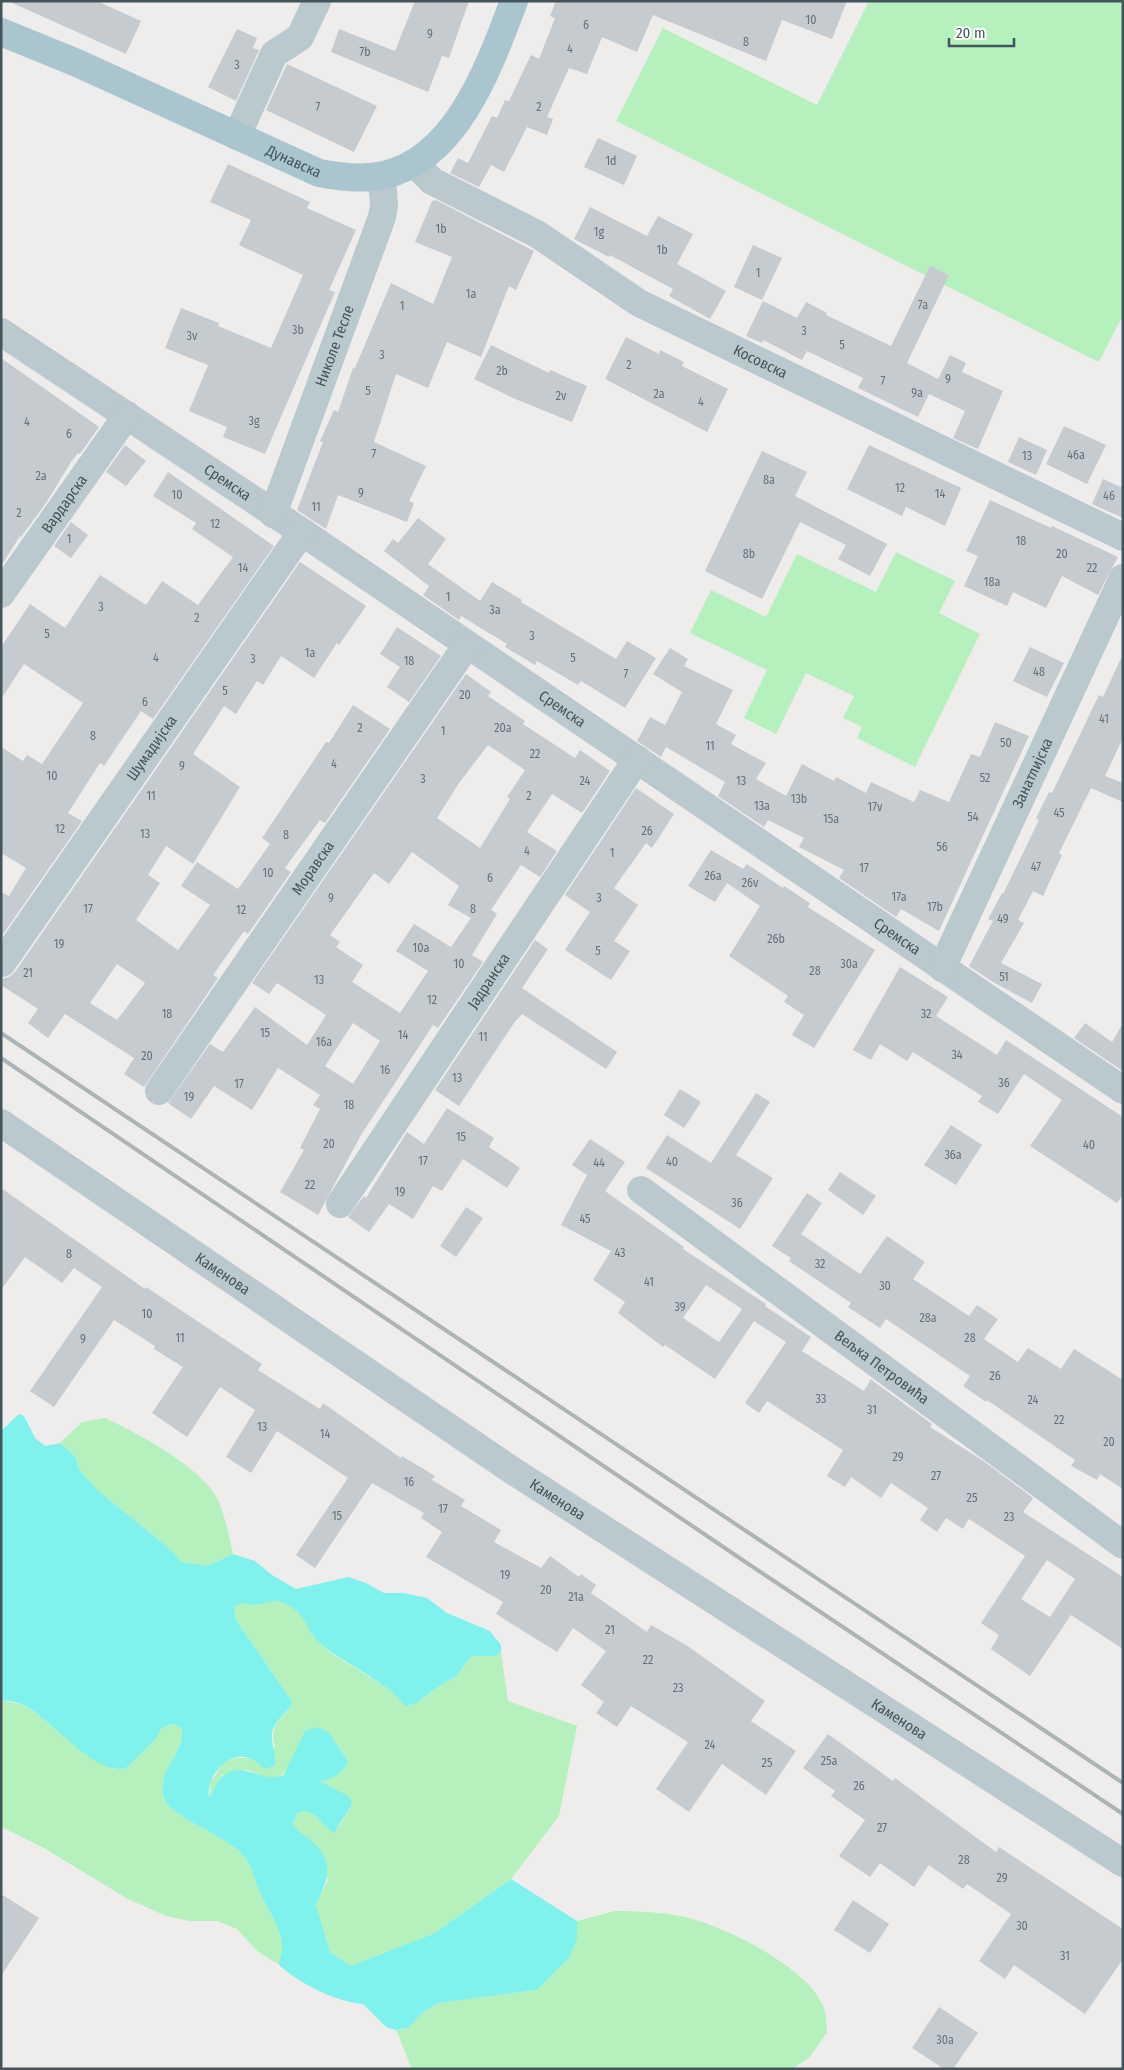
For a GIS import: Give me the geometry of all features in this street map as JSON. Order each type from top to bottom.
[{"type":"main road","name":"Дунавска","points":[[1,32],[77,63],[319,173],[341,177],[382,176],[414,163],[442,138],[461,114],[485,75],[514,1]]},
{"type":"street","points":[[237,136],[274,54],[300,37],[317,1]]},
{"type":"street","name":"Косовска","points":[[414,163],[432,181],[536,234],[639,303],[1123,537]]},
{"type":"street","name":"Николе Тесле","points":[[273,514],[382,217],[384,206],[382,176]]},
{"type":"street","name":"Сремска","points":[[1,332],[302,532],[1123,1090]]},
{"type":"street","name":"Вардарска","points":[[1,594],[127,415]]},
{"type":"street","name":"Шумадијска","points":[[2,963],[302,532]]},
{"type":"street","name":"Занатлијска","points":[[942,968],[1123,578]]},
{"type":"street","name":"Моравска","points":[[159,1091],[467,645]]},
{"type":"street","name":"Јадранска","points":[[340,1204],[637,759]]},
{"type":"street","name":"Каменова","points":[[1,1123],[510,1470],[1123,1863]]},
{"type":"street","name":"Вељка Петровића","points":[[641,1190],[1123,1545]]},
{"type":"green space","points":[[869,1],[1123,1],[1123,315],[1099,362],[616,121],[663,28],[817,105]]},
{"type":"green space","points":[[896,552],[955,581],[939,613],[980,634],[915,767],[857,738],[862,727],[843,718],[854,696],[806,673],[776,734],[744,718],[767,670],[690,633],[711,590],[766,617],[797,554],[876,592]]},
{"type":"green space","points":[[105,1418],[167,1452],[198,1475],[217,1498],[233,1554],[206,1566],[182,1562],[158,1539],[96,1489],[79,1469],[76,1457],[60,1443],[82,1422]]},
{"type":"green space","points":[[279,1600],[302,1615],[310,1630],[321,1644],[342,1660],[386,1687],[405,1706],[415,1704],[433,1690],[455,1677],[472,1656],[495,1656],[501,1652],[508,1701],[577,1726],[559,1816],[511,1879],[435,1933],[351,1966],[330,1952],[316,1905],[328,1880],[308,1838],[293,1825],[297,1813],[303,1810],[309,1811],[335,1833],[352,1803],[318,1780],[348,1761],[329,1733],[279,1777],[271,1779],[245,1770],[222,1775],[209,1798],[211,1782],[224,1762],[236,1758],[248,1758],[275,1747],[275,1727],[293,1703],[236,1620],[234,1607],[241,1603],[247,1605]]},
{"type":"green space","points":[[1,1700],[24,1705],[102,1764],[115,1769],[126,1768],[156,1739],[162,1728],[173,1724],[181,1727],[180,1745],[163,1781],[166,1802],[187,1819],[238,1850],[247,1860],[281,1937],[281,1955],[278,1964],[257,1951],[237,1929],[217,1921],[189,1921],[166,1916],[128,1899],[44,1848],[1,1827]]},
{"type":"green space","points":[[615,1911],[664,1914],[697,1920],[740,1938],[762,1950],[802,1978],[816,1994],[825,2012],[827,2032],[810,2057],[792,2069],[412,2069],[396,2030],[408,2028],[422,2013],[439,2003],[537,1990],[569,1958],[577,1939],[577,1921]]},
{"type":"water","points":[[19,1414],[24,1416],[35,1438],[45,1446],[60,1443],[76,1457],[79,1469],[96,1489],[158,1539],[182,1562],[207,1566],[233,1554],[255,1561],[272,1575],[296,1589],[348,1577],[366,1583],[384,1593],[403,1593],[427,1598],[447,1613],[490,1631],[501,1645],[501,1652],[496,1656],[472,1656],[455,1677],[433,1690],[415,1704],[405,1706],[387,1688],[322,1645],[301,1616],[290,1606],[278,1601],[252,1605],[241,1603],[234,1608],[236,1620],[293,1703],[273,1729],[275,1765],[266,1769],[249,1758],[233,1758],[220,1767],[215,1774],[211,1781],[209,1797],[217,1782],[231,1771],[246,1771],[268,1777],[284,1775],[305,1731],[318,1727],[329,1733],[348,1761],[336,1775],[319,1781],[350,1797],[352,1803],[335,1833],[313,1814],[303,1811],[297,1813],[293,1825],[317,1846],[326,1862],[327,1878],[316,1905],[330,1952],[351,1966],[435,1933],[511,1879],[577,1921],[577,1939],[569,1958],[537,1990],[439,2003],[422,2013],[408,2028],[396,2030],[386,2027],[363,2004],[341,2000],[318,1990],[296,1978],[278,1964],[282,1946],[281,1937],[247,1860],[238,1850],[178,1813],[166,1802],[163,1781],[180,1745],[181,1727],[173,1724],[162,1728],[156,1739],[126,1768],[114,1768],[101,1764],[87,1755],[24,1705],[1,1700],[1,1431]]},
{"type":"building","points":[[8,1],[97,1],[141,21],[126,54]]},
{"type":"building","points":[[415,1],[469,1],[449,58],[442,56],[428,92],[331,52],[339,29],[395,51]]},
{"type":"building","points":[[556,1],[847,1],[832,39],[782,20],[766,61],[653,15],[637,52],[602,37],[587,74],[569,68],[547,117],[553,119],[547,135],[527,127],[504,172],[491,165],[479,187],[450,173],[458,158],[468,163],[492,116],[497,118],[505,100],[509,101],[531,55],[539,59],[555,18],[550,16]]},
{"type":"building","points":[[237,29],[257,38],[253,48],[259,50],[236,101],[208,87]]},
{"type":"building","points":[[287,64],[377,106],[354,152],[266,110]]},
{"type":"building","points":[[598,138],[637,156],[624,185],[584,167]]},
{"type":"building","points":[[228,164],[310,202],[307,208],[356,230],[329,290],[335,292],[265,454],[223,437],[227,427],[189,411],[208,365],[165,348],[181,308],[219,323],[218,326],[271,348],[303,275],[239,245],[251,220],[210,202]]},
{"type":"building","points":[[436,200],[534,251],[516,290],[509,286],[481,357],[447,342],[428,388],[396,374],[374,442],[426,466],[409,501],[414,503],[407,522],[338,495],[326,529],[297,510],[323,442],[320,441],[334,410],[338,412],[353,368],[355,368],[391,283],[433,304],[452,257],[415,242],[432,201]]},
{"type":"building","points":[[590,207],[647,236],[658,216],[693,234],[677,264],[726,291],[710,319],[669,296],[673,289],[610,255],[609,257],[574,239]]},
{"type":"building","points":[[753,245],[782,258],[762,300],[734,287]]},
{"type":"building","points":[[930,266],[949,275],[907,363],[938,379],[950,355],[966,363],[962,372],[1003,391],[978,449],[953,438],[965,411],[929,394],[918,417],[858,388],[863,378],[807,351],[802,360],[763,340],[762,343],[746,336],[763,301],[797,318],[806,302],[827,313],[826,315],[891,346]]},
{"type":"building","points":[[626,337],[659,354],[660,350],[684,362],[682,366],[728,389],[707,432],[605,379]]},
{"type":"building","points":[[491,345],[549,373],[550,370],[587,386],[572,422],[513,398],[474,379]]},
{"type":"building","points":[[1,358],[99,427],[80,454],[78,453],[71,462],[46,503],[20,536],[1,566]]},
{"type":"building","points":[[1064,426],[1106,445],[1087,484],[1046,464]]},
{"type":"building","points":[[1019,437],[1047,450],[1036,475],[1008,462]]},
{"type":"building","points":[[125,445],[146,461],[126,486],[106,472]]},
{"type":"building","points":[[869,445],[961,488],[945,526],[906,507],[902,516],[847,489]]},
{"type":"building","points":[[762,451],[807,472],[795,496],[887,544],[870,576],[838,559],[846,545],[800,522],[762,599],[705,571]]},
{"type":"building","points":[[168,472],[274,546],[153,719],[141,711],[104,766],[100,763],[68,813],[82,821],[1,937],[1,892],[9,896],[26,868],[1,853],[1,747],[23,761],[27,755],[42,764],[83,703],[24,664],[1,699],[1,647],[30,604],[65,628],[100,575],[146,605],[162,581],[198,605],[233,557],[192,529],[196,523],[153,496]]},
{"type":"building","points":[[1103,479],[1123,488],[1123,518],[1092,504]]},
{"type":"building","points":[[990,500],[1118,557],[1098,595],[1062,576],[1046,608],[1013,592],[1007,606],[964,586],[978,556],[966,551]]},
{"type":"building","points":[[418,518],[446,539],[428,564],[480,601],[492,582],[522,600],[521,602],[616,659],[627,641],[656,658],[625,708],[581,681],[578,685],[537,661],[535,665],[505,647],[507,644],[461,616],[459,620],[423,595],[429,586],[384,551],[393,539],[398,543]]},
{"type":"building","points":[[71,522],[88,535],[71,558],[54,546]]},
{"type":"building","points":[[300,562],[366,606],[339,645],[337,643],[314,678],[281,656],[263,685],[257,681],[236,714],[224,706],[193,754],[240,787],[193,864],[166,846],[148,875],[160,883],[136,920],[178,950],[210,905],[181,886],[197,862],[238,889],[270,844],[262,838],[326,742],[329,743],[353,705],[390,729],[325,823],[320,820],[285,868],[291,872],[248,934],[244,931],[213,975],[218,978],[144,1087],[124,1074],[134,1058],[65,1014],[48,1038],[28,1023],[38,1009],[1,985],[1,979],[9,977],[15,972]],"holes":[[[117,964],[145,983],[117,1020],[90,1003]]]},
{"type":"building","points":[[397,627],[441,656],[409,702],[387,687],[400,667],[380,654]]},
{"type":"building","points":[[1030,647],[1064,663],[1047,697],[1013,681]]},
{"type":"building","points":[[670,648],[688,659],[684,666],[733,690],[716,724],[736,735],[731,744],[766,763],[756,779],[786,796],[802,764],[834,781],[836,777],[866,793],[871,782],[914,802],[920,790],[949,802],[971,754],[980,757],[995,722],[1029,736],[939,931],[901,909],[896,917],[839,878],[844,870],[799,847],[804,838],[768,820],[764,827],[718,796],[725,782],[666,747],[661,757],[637,741],[650,717],[665,725],[682,692],[653,674]]},
{"type":"building","points":[[1123,654],[1123,738],[1105,776],[1123,783],[1123,802],[1091,788],[1059,853],[1062,855],[1043,896],[1033,891],[1018,920],[1024,923],[1001,963],[1042,984],[1032,1003],[993,982],[969,966],[993,921],[988,919],[1003,894],[1039,820],[1036,818],[1049,792],[1052,793],[1099,695],[1103,697]]},
{"type":"building","points":[[466,674],[491,692],[488,696],[525,721],[523,724],[575,758],[580,750],[610,771],[582,813],[552,794],[527,832],[557,851],[540,877],[521,865],[491,910],[497,914],[472,955],[483,962],[438,1028],[433,1025],[361,1135],[318,1215],[280,1192],[304,1150],[300,1148],[320,1109],[313,1105],[320,1095],[278,1068],[252,1110],[214,1086],[191,1119],[168,1103],[210,1044],[223,1052],[255,1007],[307,1045],[326,1015],[277,983],[269,994],[252,983]],"holes":[[[488,745],[525,770],[507,797],[510,799],[480,848],[437,818],[459,783]],[[412,852],[459,886],[448,905],[471,918],[451,947],[414,924],[396,951],[428,971],[400,1013],[352,982],[363,965],[336,947],[340,942],[330,935],[374,873],[389,884]],[[353,1023],[380,1041],[353,1084],[325,1066]]]},
{"type":"building","points":[[636,788],[674,814],[652,848],[646,843],[614,888],[638,905],[614,941],[630,951],[611,980],[565,950],[590,912],[565,895]]},
{"type":"building","points":[[711,850],[743,869],[747,864],[783,888],[784,886],[810,903],[808,907],[875,950],[814,1048],[792,1035],[804,1015],[784,1002],[788,996],[729,956],[760,906],[727,883],[715,902],[688,886]]},
{"type":"building","points":[[535,940],[548,949],[522,988],[617,1052],[606,1069],[522,1014],[514,1023],[459,1106],[435,1090]]},
{"type":"building","points":[[900,967],[948,997],[936,1016],[997,1055],[1006,1040],[1123,1117],[1123,1194],[1117,1203],[1030,1146],[1062,1100],[1024,1074],[998,1114],[978,1102],[982,1096],[913,1052],[907,1061],[880,1044],[871,1060],[853,1050]]},
{"type":"building","points":[[1085,1023],[1112,1042],[1123,1023],[1123,1071],[1074,1038]]},
{"type":"building","points":[[680,1089],[701,1102],[684,1128],[664,1115]]},
{"type":"building","points":[[756,1093],[770,1102],[736,1155],[773,1178],[740,1229],[646,1168],[667,1135],[711,1163]]},
{"type":"building","points":[[447,1108],[494,1138],[489,1147],[520,1168],[507,1188],[463,1159],[442,1191],[433,1186],[413,1219],[389,1204],[369,1232],[348,1217],[364,1196],[366,1198],[407,1132],[424,1144]]},
{"type":"building","points":[[951,1125],[982,1145],[956,1185],[924,1165]]},
{"type":"building","points":[[590,1139],[625,1162],[605,1191],[684,1247],[683,1249],[766,1304],[765,1306],[811,1337],[802,1351],[864,1391],[871,1379],[932,1424],[930,1427],[985,1462],[1033,1498],[1023,1512],[1123,1577],[1123,1649],[1071,1615],[1030,1676],[991,1649],[999,1635],[981,1623],[1025,1556],[969,1519],[963,1529],[946,1518],[937,1532],[920,1520],[928,1508],[891,1483],[881,1498],[851,1477],[845,1487],[827,1476],[843,1450],[767,1401],[759,1413],[745,1403],[786,1342],[754,1321],[715,1379],[665,1345],[663,1347],[618,1313],[625,1302],[593,1280],[611,1251],[561,1225],[587,1175],[572,1165]],"holes":[[[706,1285],[742,1309],[719,1342],[683,1318]],[[1047,1560],[1075,1579],[1050,1617],[1021,1599]]]},
{"type":"building","points":[[840,1172],[876,1196],[863,1215],[828,1190]]},
{"type":"building","points":[[1,1188],[145,1289],[146,1287],[262,1364],[258,1370],[320,1409],[323,1403],[401,1458],[402,1456],[435,1476],[432,1480],[465,1500],[461,1506],[501,1530],[494,1542],[541,1568],[550,1556],[579,1577],[581,1574],[596,1585],[591,1593],[647,1632],[651,1625],[686,1645],[765,1701],[751,1721],[796,1751],[766,1795],[722,1764],[689,1812],[656,1789],[688,1742],[631,1706],[617,1727],[596,1713],[604,1702],[581,1685],[606,1651],[573,1628],[557,1652],[496,1614],[503,1602],[426,1557],[442,1532],[421,1518],[424,1513],[372,1483],[315,1568],[296,1555],[348,1478],[277,1431],[251,1473],[226,1457],[255,1410],[220,1387],[187,1437],[152,1413],[183,1367],[154,1349],[155,1346],[114,1320],[54,1407],[30,1391],[102,1287],[74,1268],[62,1283],[25,1257],[1,1290]]},
{"type":"building","points":[[807,1193],[822,1203],[801,1234],[860,1274],[887,1236],[925,1262],[913,1279],[969,1316],[977,1305],[998,1319],[984,1339],[1018,1362],[1028,1348],[1061,1369],[1074,1349],[1123,1380],[1123,1489],[1100,1474],[1097,1480],[1071,1466],[1075,1460],[987,1400],[986,1402],[963,1386],[970,1376],[886,1319],[880,1328],[848,1307],[851,1303],[789,1261],[791,1258],[772,1246]]},
{"type":"building","points":[[466,1207],[483,1218],[456,1257],[440,1246]]},
{"type":"building","points":[[828,1734],[893,1781],[895,1778],[996,1852],[999,1847],[1123,1929],[1123,1959],[1085,2014],[1014,1965],[1005,1979],[979,1961],[1011,1914],[967,1884],[963,1889],[929,1865],[914,1887],[880,1863],[870,1877],[839,1856],[865,1820],[831,1796],[835,1791],[803,1768]]},
{"type":"building","points":[[1,1894],[39,1918],[1,1976]]},
{"type":"building","points":[[853,1900],[889,1924],[870,1953],[834,1930]]},
{"type":"building","points":[[939,2007],[978,2033],[953,2069],[944,2069],[912,2048]]},
{"type":"railway","points":[[1,1033],[1123,1783]]},
{"type":"railway","points":[[1,1058],[744,1561],[1123,1814]]}]
